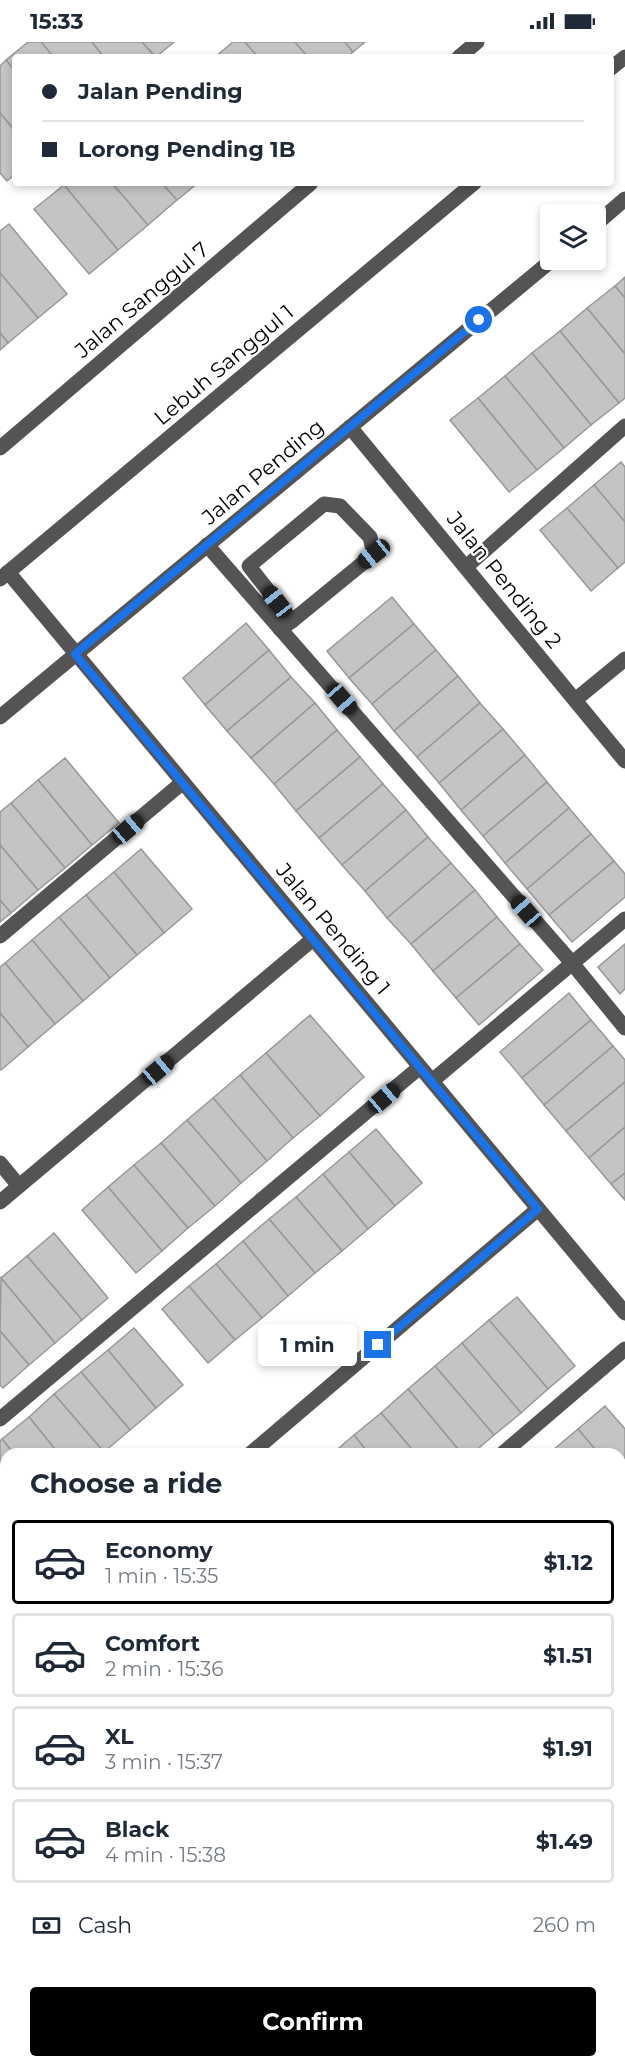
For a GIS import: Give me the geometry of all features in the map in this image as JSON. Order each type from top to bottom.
[{"type":"street","points":[[463,54],[477,42]]},
{"type":"street","name":"Jalan Sanggul 7","points":[[0,448],[307,186]]},
{"type":"street","name":"Lebuh Sanggul 1","points":[[4,575],[470,186]]},
{"type":"street","points":[[606,215],[625,199]]},
{"type":"street","name":"Jalan Pending","points":[[0,717],[540,270]]},
{"type":"street","points":[[466,567],[625,426]]},
{"type":"street","name":"Jalan Pending 2","points":[[350,427],[625,761]]},
{"type":"street","points":[[324,504],[340,506],[370,537],[374,554],[286,625],[249,566],[324,504]]},
{"type":"street","points":[[207,545],[286,625],[625,1028]]},
{"type":"street","name":"Jalan Pending 1","points":[[4,575],[75,654],[183,782],[625,1313]]},
{"type":"street","points":[[575,700],[625,659]]},
{"type":"street","points":[[0,936],[183,782]]},
{"type":"street","points":[[432,1081],[625,919]]},
{"type":"street","points":[[0,1202],[313,939]]},
{"type":"street","points":[[0,1419],[420,1067]]},
{"type":"street","points":[[0,1163],[19,1186]]},
{"type":"street","points":[[258,1448],[538,1209]]},
{"type":"street","points":[[509,1448],[625,1349]]},
{"type":"building","points":[[28,42],[41,42],[51,54],[13,54]]},
{"type":"building","points":[[41,42],[92,42],[102,54],[51,54]]},
{"type":"building","points":[[92,42],[142,42],[152,54],[102,54]]},
{"type":"building","points":[[142,42],[174,42],[160,54],[153,54]]},
{"type":"building","points":[[233,42],[245,42],[255,54],[219,54]]},
{"type":"building","points":[[245,42],[295,42],[305,54],[255,54]]},
{"type":"building","points":[[295,42],[345,42],[353,52],[351,54],[305,54]]},
{"type":"building","points":[[345,42],[365,42],[353,52]]},
{"type":"building","points":[[12,55],[12,67],[6,60]]},
{"type":"building","points":[[6,60],[12,67],[12,127],[0,113],[0,66]]},
{"type":"building","points":[[0,113],[12,127],[12,177],[7,181],[0,173]]},
{"type":"building","points":[[65,186],[115,186],[148,225],[118,250]]},
{"type":"building","points":[[65,186],[118,250],[89,274],[34,209]]},
{"type":"building","points":[[115,186],[165,186],[177,200],[148,225]]},
{"type":"building","points":[[165,186],[194,186],[177,200]]},
{"type":"building","points":[[9,224],[67,294],[38,318],[0,273],[0,231]]},
{"type":"building","points":[[0,273],[38,318],[8,343],[0,333]]},
{"type":"building","points":[[625,277],[625,298],[615,286]]},
{"type":"building","points":[[615,286],[625,298],[625,354],[587,308]]},
{"type":"building","points":[[587,308],[625,354],[625,398],[619,403],[560,331]]},
{"type":"building","points":[[560,331],[619,403],[591,425],[532,353]]},
{"type":"building","points":[[0,333],[8,343],[0,350]]},
{"type":"building","points":[[532,353],[591,425],[564,448],[505,376]]},
{"type":"building","points":[[505,376],[564,448],[537,470],[478,398]]},
{"type":"building","points":[[478,398],[537,470],[509,492],[450,420]]},
{"type":"building","points":[[621,462],[625,467],[625,522],[594,485]]},
{"type":"building","points":[[594,485],[625,522],[625,562],[618,568],[567,508]]},
{"type":"building","points":[[567,508],[618,568],[591,591],[540,530]]},
{"type":"building","points":[[392,597],[414,624],[349,678],[327,651]]},
{"type":"building","points":[[246,623],[269,650],[205,705],[183,678]]},
{"type":"building","points":[[414,624],[436,650],[372,704],[349,678]]},
{"type":"building","points":[[269,650],[291,677],[227,731],[205,705]]},
{"type":"building","points":[[436,650],[458,676],[394,731],[372,704]]},
{"type":"building","points":[[458,676],[480,703],[417,757],[394,731]]},
{"type":"building","points":[[291,677],[315,703],[251,758],[227,731]]},
{"type":"building","points":[[315,703],[337,730],[274,784],[251,758]]},
{"type":"building","points":[[480,703],[503,729],[439,783],[417,757]]},
{"type":"building","points":[[503,729],[525,755],[461,810],[439,783]]},
{"type":"building","points":[[337,730],[360,757],[296,811],[274,784]]},
{"type":"building","points":[[525,755],[547,782],[483,836],[461,810]]},
{"type":"building","points":[[360,757],[383,784],[319,838],[296,811]]},
{"type":"building","points":[[65,758],[119,823],[92,845],[38,780]]},
{"type":"building","points":[[38,780],[92,845],[65,868],[11,803]]},
{"type":"building","points":[[547,782],[569,808],[505,863],[483,836]]},
{"type":"building","points":[[383,784],[406,810],[342,865],[319,838]]},
{"type":"building","points":[[11,803],[65,868],[38,890],[0,845],[0,812]]},
{"type":"building","points":[[569,808],[591,834],[527,889],[505,863]]},
{"type":"building","points":[[406,810],[428,837],[365,891],[342,865]]},
{"type":"building","points":[[591,834],[614,861],[549,915],[527,889]]},
{"type":"building","points":[[428,837],[451,863],[387,918],[365,891]]},
{"type":"building","points":[[0,845],[38,890],[11,913],[0,900]]},
{"type":"building","points":[[141,849],[192,909],[164,933],[114,872]]},
{"type":"building","points":[[614,861],[625,874],[625,897],[572,942],[549,915]]},
{"type":"building","points":[[451,863],[475,890],[411,944],[387,918]]},
{"type":"building","points":[[114,872],[164,933],[137,955],[86,895]]},
{"type":"building","points":[[475,890],[497,917],[433,971],[411,944]]},
{"type":"building","points":[[86,895],[137,955],[110,978],[59,917]]},
{"type":"building","points":[[0,900],[11,913],[0,922]]},
{"type":"building","points":[[59,917],[110,978],[83,1001],[32,940]]},
{"type":"building","points":[[497,917],[520,944],[456,998],[433,971]]},
{"type":"building","points":[[32,940],[83,1001],[55,1024],[5,963]]},
{"type":"building","points":[[520,944],[543,970],[479,1025],[456,998]]},
{"type":"building","points":[[625,944],[625,989],[620,994],[598,967]]},
{"type":"building","points":[[5,963],[55,1024],[28,1047],[0,1013],[0,967]]},
{"type":"building","points":[[569,993],[591,1020],[522,1078],[500,1052]]},
{"type":"building","points":[[0,1013],[28,1047],[1,1070],[0,1069]]},
{"type":"building","points":[[310,1015],[364,1077],[320,1116],[266,1053]]},
{"type":"building","points":[[591,1020],[613,1046],[544,1105],[522,1078]]},
{"type":"building","points":[[613,1046],[625,1060],[625,1082],[566,1131],[544,1105]]},
{"type":"building","points":[[266,1053],[320,1116],[293,1138],[240,1075]]},
{"type":"building","points":[[240,1075],[293,1138],[267,1161],[213,1098]]},
{"type":"building","points":[[625,1082],[625,1127],[589,1158],[566,1131]]},
{"type":"building","points":[[213,1098],[267,1161],[241,1183],[187,1120]]},
{"type":"building","points":[[187,1120],[241,1183],[215,1206],[161,1143]]},
{"type":"building","points":[[625,1127],[625,1173],[611,1184],[589,1158]]},
{"type":"building","points":[[376,1129],[422,1183],[395,1206],[349,1152]]},
{"type":"building","points":[[161,1143],[215,1206],[188,1228],[134,1165]]},
{"type":"building","points":[[349,1152],[395,1206],[368,1229],[323,1174]]},
{"type":"building","points":[[134,1165],[188,1228],[162,1251],[108,1187]]},
{"type":"building","points":[[625,1173],[625,1200],[611,1184]]},
{"type":"building","points":[[323,1174],[368,1229],[342,1251],[296,1197]]},
{"type":"building","points":[[108,1187],[162,1251],[136,1273],[82,1210]]},
{"type":"building","points":[[296,1197],[342,1251],[315,1273],[269,1219]]},
{"type":"building","points":[[269,1219],[315,1273],[288,1296],[243,1241]]},
{"type":"building","points":[[54,1233],[108,1298],[82,1320],[27,1256]]},
{"type":"building","points":[[243,1241],[288,1296],[262,1318],[216,1264]]},
{"type":"building","points":[[27,1256],[82,1320],[55,1343],[1,1278]]},
{"type":"building","points":[[216,1264],[262,1318],[235,1340],[189,1286]]},
{"type":"building","points":[[1,1278],[55,1343],[29,1365],[0,1331]]},
{"type":"building","points":[[189,1286],[235,1340],[208,1363],[162,1309]]},
{"type":"building","points":[[517,1297],[575,1366],[548,1389],[489,1320]]},
{"type":"building","points":[[489,1320],[548,1389],[521,1413],[462,1343]]},
{"type":"building","points":[[134,1328],[183,1385],[156,1408],[108,1350]]},
{"type":"building","points":[[0,1331],[29,1365],[3,1388],[0,1385]]},
{"type":"building","points":[[462,1343],[521,1413],[494,1435],[435,1366]]},
{"type":"building","points":[[108,1350],[156,1408],[130,1430],[81,1372]]},
{"type":"building","points":[[435,1366],[494,1435],[479,1448],[457,1448],[408,1389]]},
{"type":"building","points":[[81,1372],[130,1430],[109,1448],[101,1448],[54,1394]]},
{"type":"building","points":[[408,1389],[457,1448],[411,1448],[381,1413]]},
{"type":"building","points":[[54,1394],[101,1448],[54,1448],[29,1417]]},
{"type":"building","points":[[605,1406],[625,1429],[625,1448],[594,1448],[578,1429]]},
{"type":"building","points":[[381,1413],[411,1448],[364,1448],[354,1435]]},
{"type":"building","points":[[29,1417],[54,1448],[9,1448],[2,1439]]},
{"type":"building","points":[[578,1429],[594,1448],[556,1448]]},
{"type":"building","points":[[354,1435],[364,1448],[339,1448]]},
{"type":"building","points":[[2,1439],[9,1448],[0,1448]]},
{"type":"route","points":[[378,1345],[538,1209],[75,654],[479,320]]}]
